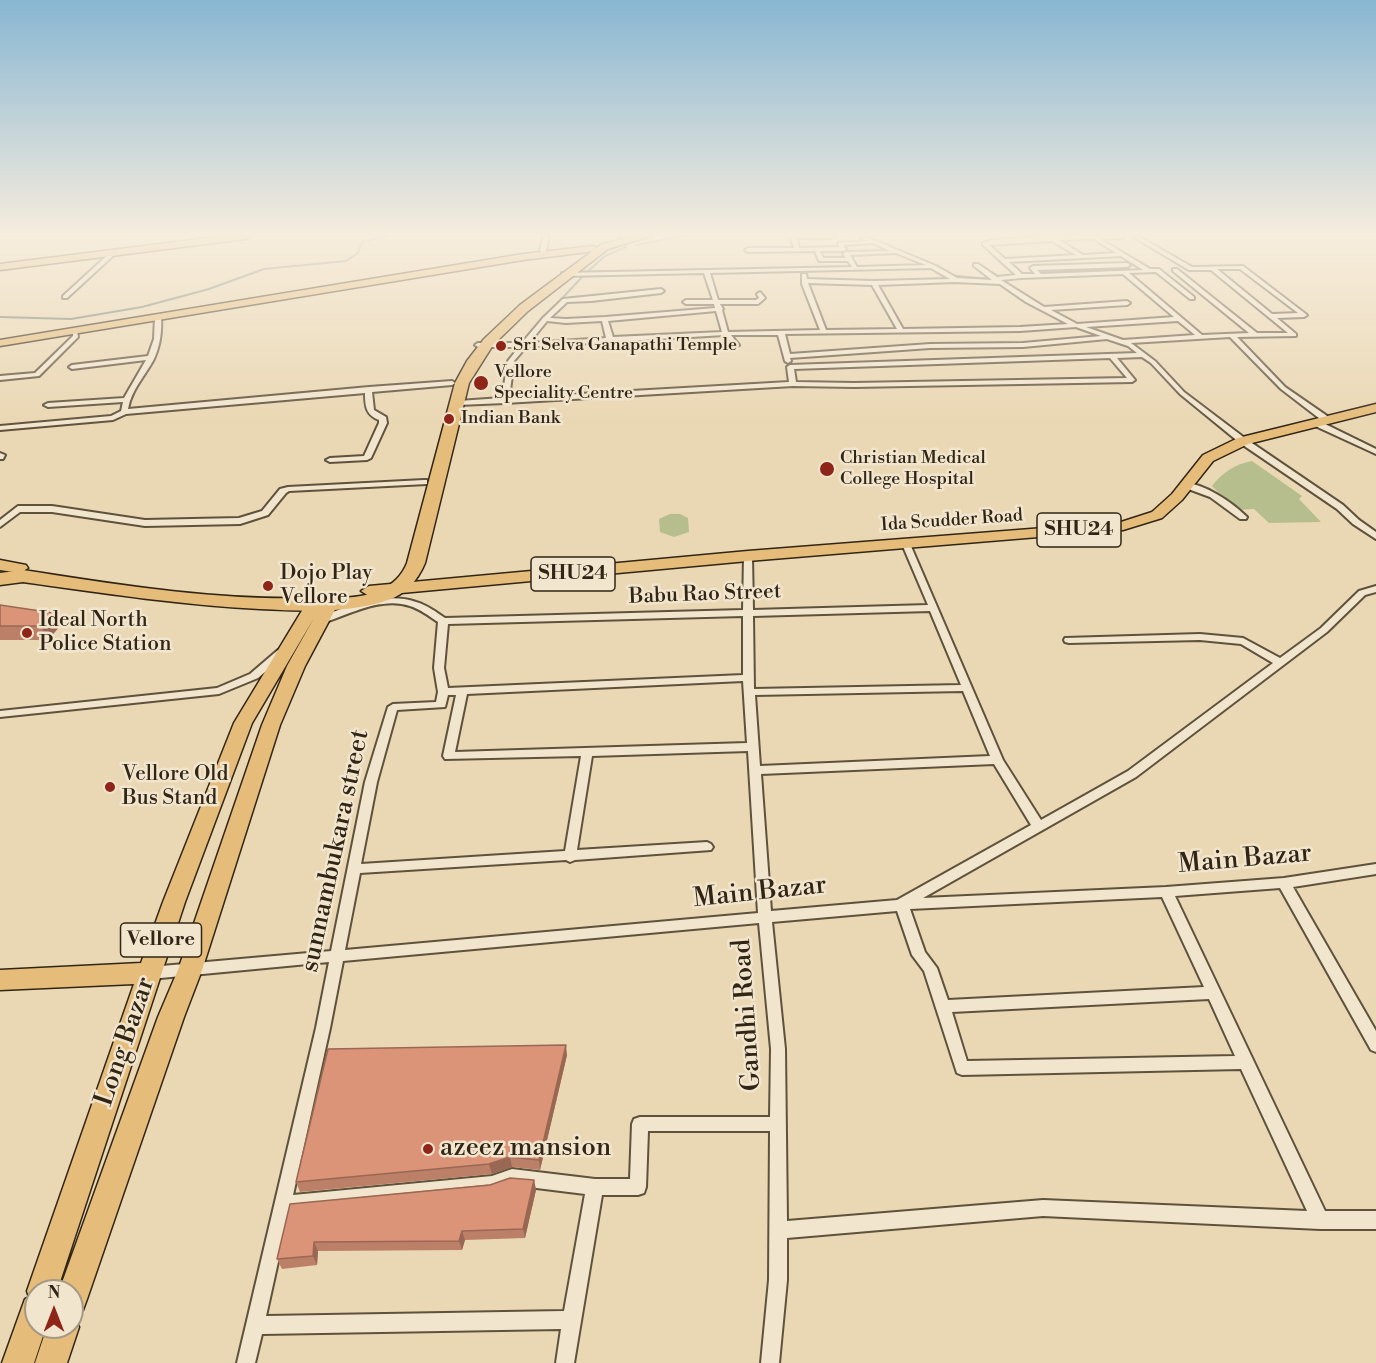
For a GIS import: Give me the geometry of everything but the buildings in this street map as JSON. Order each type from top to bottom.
[{"type":"highway","points":[[400,588],[394,576],[407,553],[452,383],[482,345],[536,300]]},
{"type":"highway","points":[[0,567],[186,599],[321,610],[371,598],[400,588],[416,564],[428,508],[458,403],[470,367],[482,345]]},
{"type":"highway","points":[[0,579],[21,572],[199,594],[299,598],[349,595],[400,588]]},
{"type":"main road","points":[[0,342],[253,300]]},
{"type":"main road","points":[[0,342],[265,300]]},
{"type":"main road","name":"Ida Scudder Road","points":[[748,556],[1123,526],[1157,515],[1208,458],[1243,441],[1376,408]]},
{"type":"main road","name":"SHU24","points":[[400,588],[748,556]]},
{"type":"main road","points":[[0,574],[21,572]]},
{"type":"main road","points":[[79,1279],[147,1083],[190,970],[272,725],[321,610]]},
{"type":"main road","name":"Long Bazar","points":[[46,1279],[174,902],[243,723],[286,648],[321,610]]},
{"type":"main road","points":[[0,980],[150,973]]},
{"type":"main road","points":[[18,1363],[26,1339]]},
{"type":"main road","points":[[51,1363],[59,1339]]},
{"type":"street","points":[[505,401],[512,361],[545,320],[565,300],[594,300]]},
{"type":"street","points":[[686,302],[758,302],[760,300]]},
{"type":"street","points":[[812,300],[823,331]]},
{"type":"street","points":[[884,300],[901,330]]},
{"type":"street","points":[[1028,300],[1074,325],[1123,342],[1144,355],[1182,393],[1243,441],[1340,507],[1376,536]]},
{"type":"street","points":[[1156,300],[1201,337]]},
{"type":"street","points":[[1211,300],[1255,335]]},
{"type":"street","points":[[1123,342],[1233,335],[1293,335],[1250,300]]},
{"type":"street","points":[[1270,316],[1304,315],[1284,300]]},
{"type":"street","points":[[718,302],[726,334],[736,345]]},
{"type":"street","points":[[1042,309],[1126,303]]},
{"type":"street","points":[[545,320],[605,319],[720,309]]},
{"type":"street","points":[[124,412],[125,400],[151,358],[159,334],[158,317]]},
{"type":"street","points":[[605,319],[610,340]]},
{"type":"street","points":[[482,345],[782,332],[1020,329],[1178,319]]},
{"type":"street","points":[[0,378],[37,375],[76,336],[75,332]]},
{"type":"street","points":[[782,332],[794,384]]},
{"type":"street","points":[[1233,335],[1283,388],[1322,422],[1376,452]]},
{"type":"street","points":[[787,356],[930,346],[1023,345],[1108,338]]},
{"type":"street","points":[[790,367],[1144,355]]},
{"type":"street","points":[[458,403],[794,384],[854,386],[1132,380],[1112,356]]},
{"type":"street","points":[[72,367],[151,358]]},
{"type":"street","points":[[0,428],[113,418],[124,412],[452,383]]},
{"type":"street","points":[[330,460],[367,458],[383,423],[383,419],[373,416],[369,410],[369,389]]},
{"type":"street","points":[[48,405],[125,400]]},
{"type":"street","points":[[0,524],[18,509],[52,509],[145,523],[240,520],[265,513],[283,491],[288,489],[424,482]]},
{"type":"street","points":[[1186,485],[1213,495],[1243,517]]},
{"type":"street","points":[[906,544],[997,760],[1039,826]]},
{"type":"street","name":"Gandhi Road","points":[[748,556],[748,685],[765,917],[778,1049],[778,1280],[770,1363]]},
{"type":"street","points":[[400,588],[424,609],[443,621],[439,668],[443,692],[748,685],[966,688]]},
{"type":"street","points":[[1246,1062],[962,1068],[944,1006],[930,969],[919,955],[902,904],[1132,774],[1324,630],[1362,593],[1376,589]]},
{"type":"street","name":"Babu Rao Street","points":[[443,621],[934,608]]},
{"type":"street","points":[[1069,640],[1200,637],[1243,641],[1280,663]]},
{"type":"street","points":[[0,714],[219,691],[254,676],[286,648]]},
{"type":"street","points":[[462,691],[449,756],[753,747]]},
{"type":"street","name":"sunnambukara street","points":[[246,1363],[323,1028],[370,782],[393,707],[441,705],[443,692]]},
{"type":"street","points":[[570,856],[587,752]]},
{"type":"street","points":[[754,770],[997,760]]},
{"type":"street","points":[[354,869],[707,847]]},
{"type":"street","name":"Main Bazar","points":[[150,973],[902,904],[1166,892],[1284,883],[1376,869]]},
{"type":"street","points":[[1284,883],[1371,1029],[1376,1045]]},
{"type":"street","points":[[1166,892],[1320,1220]]},
{"type":"street","points":[[944,1006],[1214,993]]},
{"type":"street","points":[[282,1204],[492,1184],[512,1177],[595,1187],[638,1187],[640,1124],[778,1124]]},
{"type":"street","points":[[565,1363],[595,1187]]},
{"type":"street","points":[[778,1230],[1044,1208],[1320,1220],[1376,1220]]},
{"type":"street","points":[[254,1325],[572,1320]]},
{"type":"green space","points":[[1252,461],[1302,496],[1299,499],[1321,522],[1269,523],[1254,509],[1236,510],[1212,486],[1229,470]]},
{"type":"green space","points":[[670,514],[680,514],[688,518],[689,532],[674,537],[660,532],[659,519]]},
{"type":"waterway","points":[[0,317],[71,319],[142,307],[170,300]]},
{"type":"waterway","points":[[537,325],[561,300]]},
{"type":"waterway","points":[[1109,335],[1127,341]]},
{"type":"place","name":"Sri Selva Ganapathi Temple","points":[[501,346]]},
{"type":"place","name":"Vellore Speciality Centre","points":[[481,383]]},
{"type":"place","name":"Indian Bank","points":[[449,419]]},
{"type":"place","name":"Christian Medical College Hospital","points":[[827,469]]},
{"type":"place","name":"Dojo Play Vellore","points":[[268,586]]},
{"type":"place","name":"Ideal North Police Station","points":[[27,633]]},
{"type":"place","name":"Vellore Old Bus Stand","points":[[110,787]]},
{"type":"place","name":"azeez mansion","points":[[428,1149]]}]
